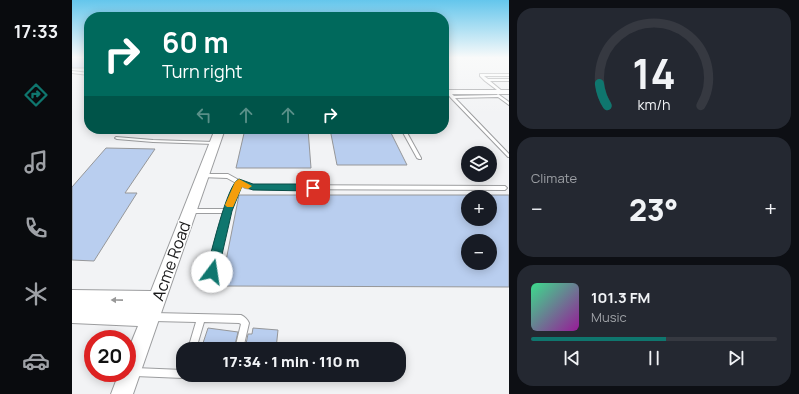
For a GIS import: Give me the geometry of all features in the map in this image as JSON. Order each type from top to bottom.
[{"type":"street","points":[[498,92],[509,89]]},
{"type":"street","points":[[449,92],[509,92]]},
{"type":"street","name":"Acme Road","points":[[136,356],[217,136]]},
{"type":"street","points":[[72,299],[153,309]]},
{"type":"street","points":[[72,314],[153,309]]},
{"type":"street","name":"Acme Road","points":[[122,394],[126,382]]},
{"type":"lane","points":[[482,76],[509,104]]},
{"type":"lane","points":[[486,80],[509,80]]},
{"type":"lane","points":[[449,94],[509,156]]},
{"type":"lane","points":[[504,100],[509,100]]},
{"type":"lane","points":[[406,134],[419,158]]},
{"type":"lane","points":[[117,138],[153,141],[217,136]]},
{"type":"lane","points":[[202,176],[228,176],[253,187],[505,188]]},
{"type":"lane","points":[[212,272],[227,211],[239,182]]},
{"type":"lane","points":[[189,211],[227,211]]},
{"type":"lane","points":[[153,309],[201,318],[243,321],[245,323],[241,342]]},
{"type":"lane","points":[[194,342],[201,318]]},
{"type":"lane","points":[[136,372],[176,374]]},
{"type":"building","points":[[244,134],[308,134],[311,168],[236,168]]},
{"type":"building","points":[[331,134],[392,134],[407,165],[337,165]]},
{"type":"building","points":[[106,148],[155,149],[125,193],[137,193],[94,261],[72,260],[72,187]]},
{"type":"building","points":[[239,195],[461,195],[461,226],[497,226],[497,195],[509,195],[509,287],[221,286]]},
{"type":"building","points":[[208,328],[238,332],[236,342],[203,342]]},
{"type":"building","points":[[253,328],[278,330],[277,342],[246,342],[248,334],[252,334]]},
{"type":"slow traffic","points":[[230,205],[239,182],[245,186],[248,186]]},
{"type":"route","points":[[212,272],[227,211],[239,182],[245,186],[253,187],[313,188]]}]
